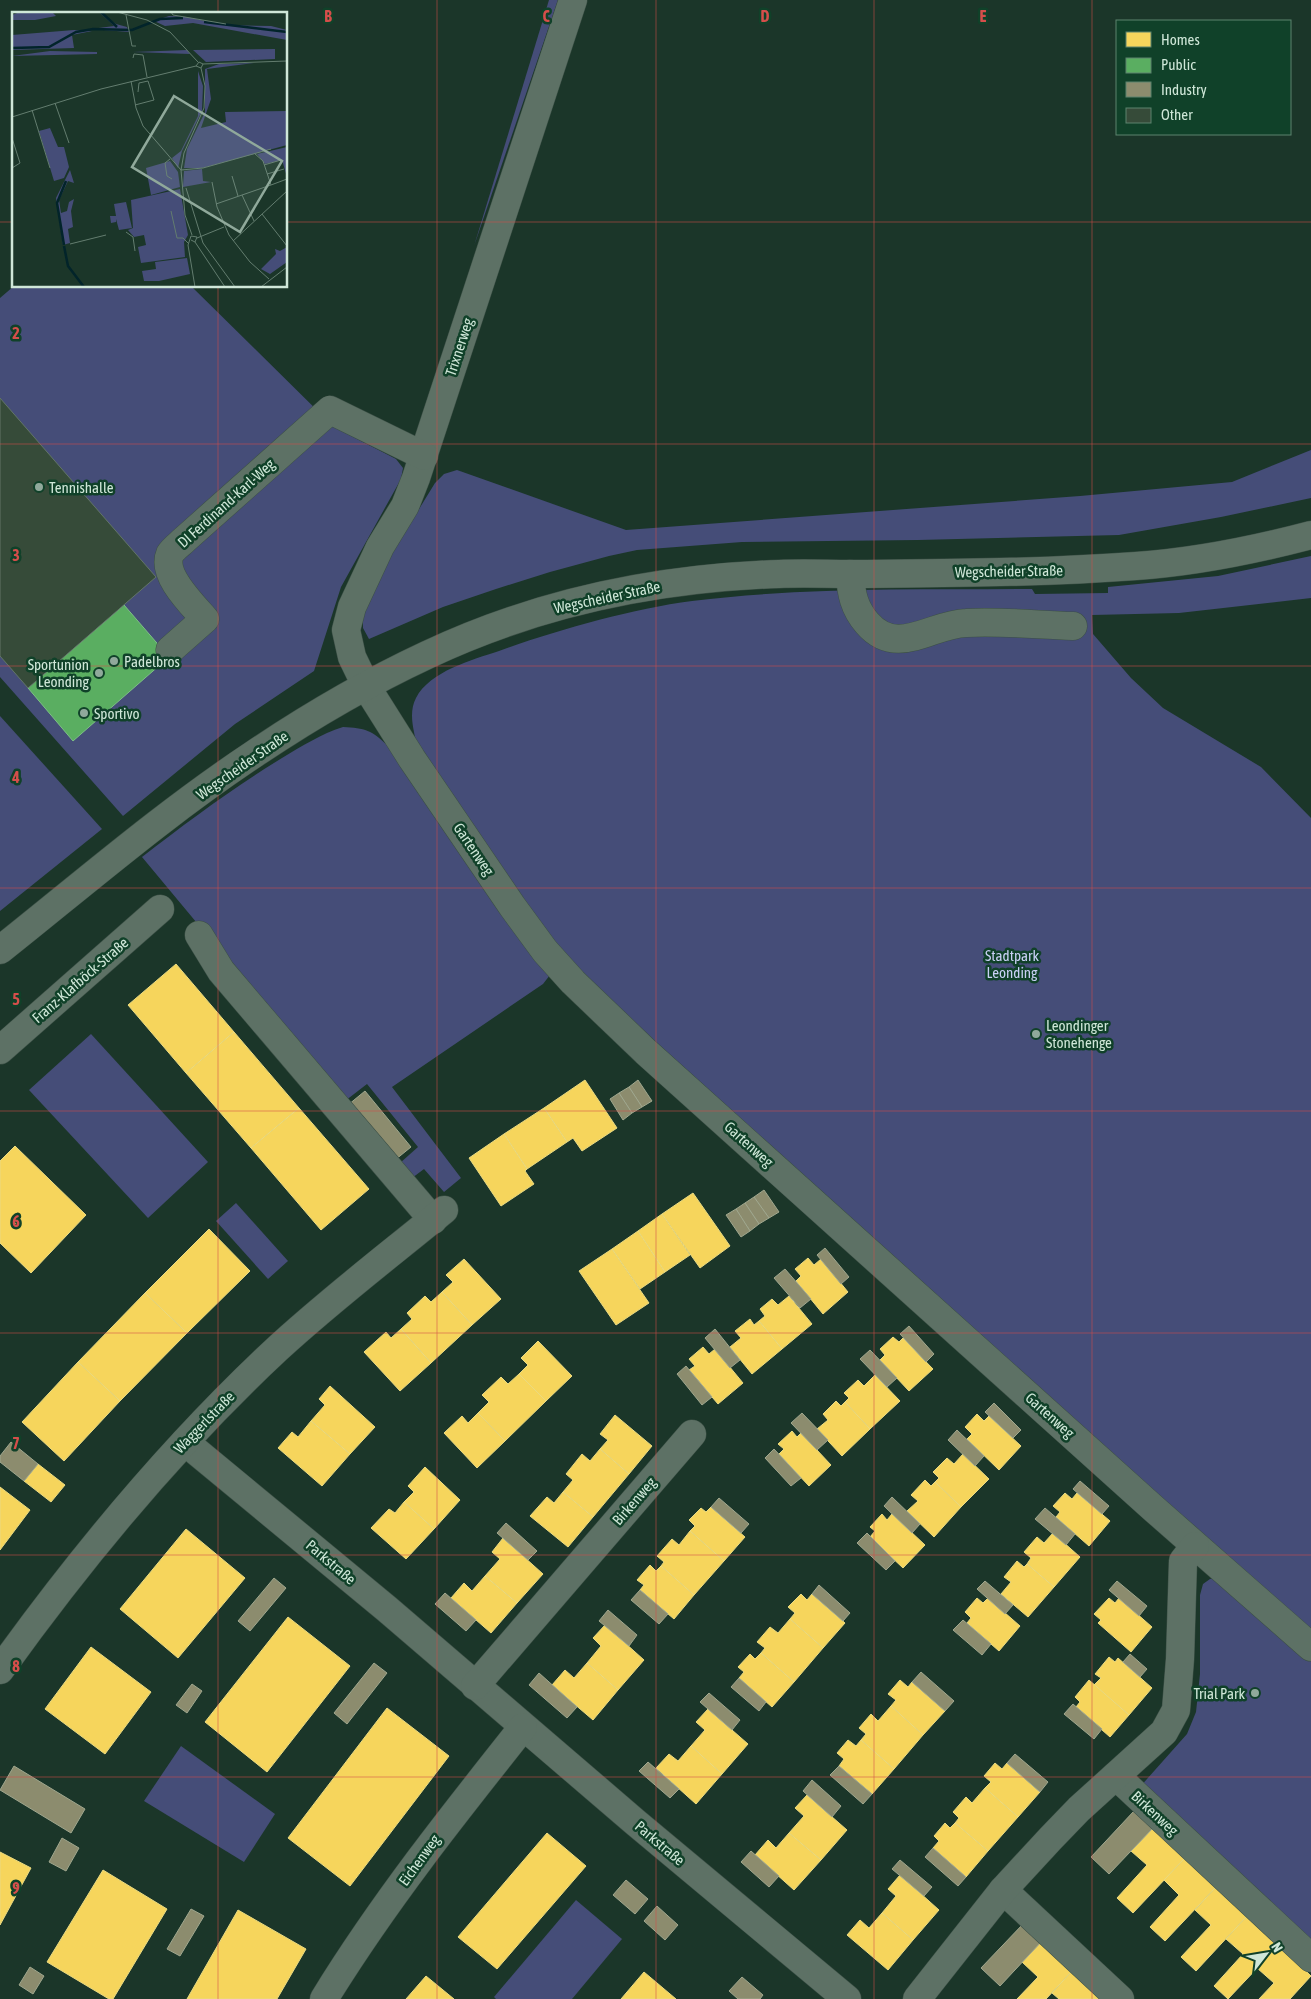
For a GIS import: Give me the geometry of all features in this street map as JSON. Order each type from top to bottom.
[{"type":"street","name":"Trixnerweg","points":[[366,686],[350,651],[346,630],[352,607],[380,547],[405,506],[424,456],[568,3]]},
{"type":"street","name":"DI Ferdinand-Karl-Weg","points":[[170,650],[205,619],[172,579],[170,555],[184,540],[330,410],[424,456]]},
{"type":"street","name":"Wegscheider Straße","points":[[0,950],[160,822],[252,755],[334,703],[428,654],[488,630],[541,612],[624,591],[695,580],[780,574],[1026,572],[1138,566],[1245,550],[1311,535]]},
{"type":"street","points":[[850,574],[851,592],[859,613],[876,633],[896,640],[964,622],[1073,626]]},
{"type":"street","name":"Gartenweg","points":[[366,686],[512,906],[545,951],[573,982],[660,1065],[1311,1648]]},
{"type":"street","name":"Franz-Klafböck-Straße","points":[[0,1050],[160,910]]},
{"type":"street","name":"Waggerlstraße","points":[[0,1670],[39,1615],[143,1487],[219,1406],[282,1344],[336,1297],[439,1215],[221,971],[198,935]]},
{"type":"street","name":"Birkenweg","points":[[475,1686],[692,1434]]},
{"type":"street","name":"Parkstraße","points":[[185,1442],[380,1602],[523,1727],[847,1999]]},
{"type":"street","points":[[917,1999],[1003,1890],[1080,1809],[1164,1732],[1176,1710],[1180,1658],[1183,1561],[1195,1546]]},
{"type":"street","name":"Eichenweg","points":[[324,1999],[377,1917],[438,1834],[523,1727]]},
{"type":"street","name":"Birkenweg","points":[[1116,1776],[1311,1958]]},
{"type":"street","points":[[1003,1890],[1120,1999]]},
{"type":"green space","points":[[549,0],[558,0],[474,246]]},
{"type":"green space","points":[[12,288],[193,288],[334,427],[396,459],[403,468],[401,479],[341,587],[314,671],[235,724],[123,816],[0,677],[0,298]]},
{"type":"green space","points":[[1311,450],[1311,498],[1221,517],[1119,535],[742,542],[637,550],[550,572],[496,589],[443,607],[369,639],[363,628],[363,613],[373,584],[435,483],[444,474],[457,470],[626,530],[1080,496],[1232,482]]},
{"type":"green space","name":"Stadtpark Leonding","points":[[1311,556],[1311,598],[1179,613],[1092,615],[1093,634],[1131,678],[1163,708],[1261,767],[1311,818],[1311,1632],[564,959],[417,746],[412,710],[416,698],[422,689],[441,674],[453,668],[477,658],[569,628],[644,609],[692,601],[819,591],[1032,589],[1035,594],[1108,593],[1108,587],[1218,576]]},
{"type":"green space","points":[[0,716],[102,829],[0,911]]},
{"type":"green space","points":[[343,727],[368,731],[388,746],[550,975],[543,984],[392,1087],[461,1178],[444,1192],[424,1169],[412,1178],[400,1163],[418,1147],[367,1084],[345,1101],[142,857],[210,806],[264,769],[327,733]]},
{"type":"green space","points":[[91,1034],[208,1162],[148,1218],[29,1090]]},
{"type":"green space","points":[[236,1203],[288,1261],[268,1279],[216,1221]]},
{"type":"green space","name":"Trial Park","points":[[1219,1577],[1311,1660],[1311,1953],[1139,1788],[1187,1734],[1196,1712],[1200,1674],[1200,1595],[1203,1584],[1210,1579]]},
{"type":"green space","points":[[181,1746],[275,1814],[244,1862],[144,1801]]},
{"type":"green space","points":[[576,1900],[622,1939],[572,1999],[496,1999],[494,1997]]},
{"type":"building: Homes","points":[[176,964],[234,1032],[186,1073],[128,1005]]},
{"type":"building: Homes","points":[[234,1032],[299,1108],[251,1148],[186,1073]]},
{"type":"building: Homes","points":[[585,1080],[617,1128],[582,1151],[573,1138],[567,1142],[544,1108]]},
{"type":"building: Homes","points":[[299,1108],[369,1189],[321,1230],[251,1148]]},
{"type":"building: Homes","points":[[544,1108],[567,1142],[527,1169],[504,1134]]},
{"type":"building: Homes","points":[[504,1134],[527,1169],[525,1171],[534,1184],[501,1206],[469,1158]]},
{"type":"building: Homes","points":[[15,1146],[86,1215],[31,1273],[0,1243],[0,1161]]},
{"type":"building: Homes","points":[[693,1193],[730,1246],[700,1268],[662,1214]]},
{"type":"building: Homes","points":[[662,1214],[690,1255],[665,1272],[638,1231]]},
{"type":"building: Homes","points":[[209,1229],[250,1271],[187,1333],[145,1293]]},
{"type":"building: Homes","points":[[638,1231],[665,1272],[640,1289],[612,1249]]},
{"type":"building: Homes","points":[[612,1249],[649,1303],[616,1325],[579,1271]]},
{"type":"building: Homes","points":[[808,1258],[814,1265],[821,1259],[848,1292],[823,1314],[796,1281],[801,1276],[795,1269]]},
{"type":"building: Homes","points":[[464,1259],[501,1299],[472,1325],[442,1292],[453,1282],[446,1275]]},
{"type":"building: Homes","points":[[442,1292],[472,1325],[431,1363],[401,1329],[412,1319],[407,1313],[425,1296],[431,1302]]},
{"type":"building: Homes","points":[[145,1293],[187,1333],[120,1401],[78,1362]]},
{"type":"building: Homes","points":[[789,1296],[812,1324],[782,1349],[759,1321],[765,1316],[760,1309],[772,1299],[778,1305]]},
{"type":"building: Homes","points":[[750,1319],[754,1325],[759,1321],[782,1349],[752,1374],[730,1347],[741,1338],[735,1331]]},
{"type":"building: Homes","points":[[401,1329],[431,1363],[400,1391],[364,1352],[386,1332],[391,1338]]},
{"type":"building: Homes","points":[[893,1337],[899,1342],[903,1338],[933,1369],[909,1391],[880,1360],[885,1355],[880,1349]]},
{"type":"building: Homes","points":[[538,1341],[572,1376],[546,1401],[519,1374],[528,1365],[521,1358]]},
{"type":"building: Homes","points":[[703,1347],[709,1354],[715,1349],[743,1383],[718,1404],[689,1370],[695,1366],[689,1359]]},
{"type":"building: Homes","points":[[78,1362],[120,1401],[64,1461],[22,1422]]},
{"type":"building: Homes","points":[[519,1374],[546,1401],[505,1441],[478,1413],[489,1402],[482,1395],[501,1377],[508,1384]]},
{"type":"building: Homes","points":[[875,1375],[900,1401],[870,1429],[845,1402],[849,1398],[844,1393],[858,1380],[864,1386]]},
{"type":"building: Homes","points":[[330,1386],[375,1427],[350,1454],[311,1421],[325,1405],[319,1399]]},
{"type":"building: Homes","points":[[836,1401],[841,1406],[845,1402],[870,1429],[842,1456],[817,1429],[828,1420],[823,1414]]},
{"type":"building: Homes","points":[[478,1413],[505,1441],[477,1468],[444,1433],[462,1416],[468,1423]]},
{"type":"building: Homes","points":[[977,1414],[984,1421],[989,1416],[1021,1446],[999,1470],[967,1439],[972,1434],[965,1427]]},
{"type":"building: Homes","points":[[615,1415],[652,1446],[629,1474],[600,1449],[608,1440],[600,1434]]},
{"type":"building: Homes","points":[[311,1421],[350,1454],[322,1486],[278,1448],[292,1432],[298,1437]]},
{"type":"building: Homes","points":[[792,1431],[797,1437],[801,1433],[831,1465],[809,1486],[779,1454],[784,1449],[778,1444]]},
{"type":"building: Homes","points":[[600,1449],[629,1474],[593,1517],[563,1492],[573,1480],[566,1474],[582,1454],[590,1461]]},
{"type":"building: Homes","points":[[963,1454],[989,1479],[961,1507],[935,1482],[939,1478],[933,1472],[947,1458],[954,1464]]},
{"type":"building: Homes","points":[[38,1464],[65,1485],[51,1502],[24,1481]]},
{"type":"building: Homes","points":[[425,1467],[460,1500],[434,1529],[404,1502],[414,1492],[408,1486]]},
{"type":"building: Homes","points":[[925,1480],[931,1486],[935,1482],[961,1507],[934,1537],[907,1511],[918,1501],[911,1495]]},
{"type":"building: Homes","points":[[0,1487],[30,1510],[0,1550]]},
{"type":"building: Homes","points":[[563,1492],[593,1517],[568,1547],[530,1516],[547,1497],[554,1503]]},
{"type":"building: Homes","points":[[1065,1493],[1072,1499],[1077,1493],[1110,1521],[1089,1546],[1056,1517],[1060,1512],[1053,1506]]},
{"type":"building: Homes","points":[[404,1502],[434,1529],[406,1559],[371,1528],[389,1509],[395,1513]]},
{"type":"building: Homes","points":[[711,1507],[745,1537],[724,1561],[690,1531],[695,1526],[689,1520],[701,1508],[706,1512]]},
{"type":"building: Homes","points":[[882,1514],[887,1520],[892,1514],[925,1545],[903,1568],[870,1537],[875,1531],[870,1527]]},
{"type":"building: Homes","points":[[186,1529],[245,1578],[178,1658],[120,1609]]},
{"type":"building: Homes","points":[[690,1531],[724,1561],[694,1595],[661,1566],[664,1562],[657,1556],[672,1539],[679,1545]]},
{"type":"building: Homes","points":[[1053,1533],[1080,1557],[1054,1587],[1027,1564],[1031,1558],[1024,1552],[1037,1537],[1044,1543]]},
{"type":"building: Homes","points":[[503,1538],[543,1574],[517,1603],[485,1576],[500,1559],[492,1552]]},
{"type":"building: Homes","points":[[1017,1561],[1024,1567],[1027,1564],[1054,1587],[1028,1617],[1001,1594],[1011,1582],[1004,1577]]},
{"type":"building: Homes","points":[[650,1565],[656,1571],[661,1566],[694,1595],[674,1619],[640,1590],[644,1585],[637,1580]]},
{"type":"building: Homes","points":[[485,1576],[517,1603],[491,1633],[451,1598],[464,1583],[472,1591]]},
{"type":"building: Homes","points":[[801,1594],[807,1600],[812,1594],[845,1623],[823,1648],[790,1619],[795,1613],[788,1607]]},
{"type":"building: Homes","points":[[977,1598],[983,1603],[988,1598],[1020,1626],[999,1651],[967,1623],[971,1618],[965,1612]]},
{"type":"building: Homes","points":[[1109,1598],[1115,1603],[1119,1598],[1152,1627],[1131,1652],[1098,1623],[1101,1620],[1094,1614]]},
{"type":"building: Homes","points":[[288,1617],[350,1666],[267,1772],[205,1722]]},
{"type":"building: Homes","points":[[790,1619],[823,1648],[794,1682],[761,1653],[765,1648],[757,1642],[770,1627],[778,1633]]},
{"type":"building: Homes","points":[[605,1625],[644,1660],[618,1690],[587,1663],[601,1646],[593,1638]]},
{"type":"building: Homes","points":[[91,1647],[151,1692],[105,1754],[45,1709]]},
{"type":"building: Homes","points":[[761,1653],[794,1682],[772,1707],[739,1678],[744,1672],[738,1667],[750,1654],[755,1659]]},
{"type":"building: Homes","points":[[1109,1657],[1115,1662],[1118,1658],[1152,1688],[1129,1715],[1094,1685],[1101,1678],[1095,1674]]},
{"type":"building: Homes","points":[[587,1663],[618,1690],[593,1720],[552,1685],[565,1670],[574,1678]]},
{"type":"building: Homes","points":[[900,1680],[908,1687],[912,1682],[945,1711],[923,1735],[891,1706],[896,1700],[888,1694]]},
{"type":"building: Homes","points":[[1089,1680],[1129,1715],[1110,1737],[1076,1707],[1080,1702],[1075,1697]]},
{"type":"building: Homes","points":[[891,1706],[923,1735],[894,1769],[861,1740],[866,1734],[859,1728],[871,1714],[878,1721]]},
{"type":"building: Homes","points":[[387,1708],[449,1756],[350,1886],[288,1838]]},
{"type":"building: Homes","points":[[708,1709],[748,1744],[722,1774],[691,1746],[705,1730],[696,1722]]},
{"type":"building: Homes","points":[[848,1740],[856,1746],[861,1740],[894,1769],[872,1794],[839,1766],[844,1759],[837,1753]]},
{"type":"building: Homes","points":[[691,1746],[722,1774],[696,1804],[656,1768],[669,1754],[678,1761]]},
{"type":"building: Homes","points":[[995,1763],[1002,1769],[1007,1763],[1040,1792],[1018,1817],[985,1788],[991,1782],[984,1776]]},
{"type":"building: Homes","points":[[985,1788],[1018,1817],[988,1851],[955,1823],[959,1818],[953,1812],[966,1797],[972,1803]]},
{"type":"building: Homes","points":[[807,1795],[847,1830],[821,1860],[789,1833],[804,1816],[795,1808]]},
{"type":"building: Homes","points":[[945,1823],[950,1828],[955,1823],[988,1851],[966,1877],[933,1848],[939,1841],[934,1836]]},
{"type":"building: Homes","points":[[1153,1828],[1185,1858],[1133,1913],[1117,1898],[1147,1865],[1131,1851]]},
{"type":"building: Homes","points":[[547,1833],[586,1866],[497,1969],[458,1937]]},
{"type":"building: Homes","points":[[789,1833],[821,1860],[794,1890],[755,1855],[768,1840],[776,1848]]},
{"type":"building: Homes","points":[[0,1852],[31,1868],[0,1925]]},
{"type":"building: Homes","points":[[1185,1858],[1216,1887],[1165,1941],[1150,1927],[1179,1895],[1164,1880]]},
{"type":"building: Homes","points":[[103,1870],[167,1909],[113,1999],[109,1999],[47,1962]]},
{"type":"building: Homes","points":[[900,1875],[939,1910],[913,1940],[882,1913],[896,1896],[888,1889]]},
{"type":"building: Homes","points":[[1216,1887],[1247,1916],[1196,1971],[1181,1957],[1211,1925],[1195,1910]]},
{"type":"building: Homes","points":[[238,1910],[306,1949],[277,1999],[187,1999]]},
{"type":"building: Homes","points":[[882,1913],[913,1940],[888,1970],[847,1935],[860,1920],[869,1928]]},
{"type":"building: Homes","points":[[1247,1916],[1279,1945],[1228,1999],[1214,1986],[1243,1954],[1226,1939]]},
{"type":"building: Homes","points":[[1043,1940],[1073,1970],[1046,1999],[1017,1999],[1038,1977],[1022,1962]]},
{"type":"building: Homes","points":[[1279,1945],[1311,1976],[1290,1999],[1259,1999],[1274,1983],[1257,1968]]},
{"type":"building: Homes","points":[[1073,1970],[1105,1999],[1059,1999],[1052,1993]]},
{"type":"building: Homes","points":[[644,1972],[676,1999],[621,1999]]},
{"type":"building: Homes","points":[[426,1976],[454,1999],[406,1999]]},
{"type":"building: Public","name":"Sportunion Leonding","points":[[124,605],[169,657],[73,741],[28,688]]},
{"type":"building: Industry","points":[[638,1080],[652,1101],[642,1107],[629,1087]]},
{"type":"building: Industry","points":[[629,1087],[642,1107],[632,1113],[619,1093]]},
{"type":"building: Industry","points":[[365,1091],[411,1147],[395,1160],[348,1105]]},
{"type":"building: Industry","points":[[619,1093],[632,1113],[623,1120],[610,1099]]},
{"type":"building: Industry","points":[[764,1190],[779,1212],[769,1218],[754,1197]]},
{"type":"building: Industry","points":[[754,1197],[769,1218],[759,1224],[745,1203]]},
{"type":"building: Industry","points":[[745,1203],[759,1224],[750,1231],[736,1209]]},
{"type":"building: Industry","points":[[736,1209],[750,1231],[741,1237],[726,1215]]},
{"type":"building: Industry","points":[[825,1248],[849,1277],[841,1284],[817,1255]]},
{"type":"building: Industry","points":[[785,1269],[811,1299],[800,1308],[774,1278]]},
{"type":"building: Industry","points":[[909,1326],[934,1354],[926,1362],[900,1334]]},
{"type":"building: Industry","points":[[715,1329],[740,1360],[730,1368],[705,1338]]},
{"type":"building: Industry","points":[[870,1350],[897,1378],[887,1387],[860,1359]]},
{"type":"building: Industry","points":[[686,1366],[712,1397],[702,1405],[677,1374]]},
{"type":"building: Industry","points":[[994,1403],[1021,1430],[1013,1438],[985,1412]]},
{"type":"building: Industry","points":[[802,1413],[828,1440],[817,1450],[791,1423]]},
{"type":"building: Industry","points":[[957,1430],[984,1456],[975,1466],[948,1440]]},
{"type":"building: Industry","points":[[11,1442],[38,1464],[24,1481],[0,1462],[0,1456]]},
{"type":"building: Industry","points":[[774,1449],[801,1478],[791,1486],[765,1458]]},
{"type":"building: Industry","points":[[1080,1481],[1109,1506],[1102,1514],[1073,1489]]},
{"type":"building: Industry","points":[[892,1497],[920,1524],[912,1533],[884,1506]]},
{"type":"building: Industry","points":[[719,1498],[749,1524],[741,1533],[711,1507]]},
{"type":"building: Industry","points":[[1045,1508],[1075,1534],[1066,1545],[1035,1519]]},
{"type":"building: Industry","points":[[506,1523],[537,1551],[528,1560],[497,1533]]},
{"type":"building: Industry","points":[[867,1533],[895,1561],[886,1570],[857,1543]]},
{"type":"building: Industry","points":[[274,1578],[286,1588],[250,1631],[238,1621]]},
{"type":"building: Industry","points":[[985,1581],[1013,1605],[1005,1614],[977,1589]]},
{"type":"building: Industry","points":[[1117,1581],[1147,1606],[1139,1616],[1109,1590]]},
{"type":"building: Industry","points":[[819,1585],[850,1613],[843,1621],[812,1594]]},
{"type":"building: Industry","points":[[640,1590],[668,1614],[659,1624],[631,1600]]},
{"type":"building: Industry","points":[[445,1593],[476,1620],[466,1631],[435,1604]]},
{"type":"building: Industry","points":[[608,1610],[637,1635],[629,1646],[599,1621]]},
{"type":"building: Industry","points":[[963,1620],[991,1644],[982,1655],[953,1630]]},
{"type":"building: Industry","points":[[1130,1654],[1147,1669],[1140,1677],[1123,1662]]},
{"type":"building: Industry","points":[[374,1663],[387,1673],[347,1724],[334,1713]]},
{"type":"building: Industry","points":[[921,1672],[954,1701],[945,1711],[912,1682]]},
{"type":"building: Industry","points":[[539,1673],[577,1707],[567,1718],[529,1685]]},
{"type":"building: Industry","points":[[739,1678],[766,1702],[759,1711],[731,1687]]},
{"type":"building: Industry","points":[[192,1684],[202,1691],[187,1713],[176,1705]]},
{"type":"building: Industry","points":[[709,1693],[740,1720],[732,1730],[700,1702]]},
{"type":"building: Industry","points":[[1073,1704],[1102,1729],[1094,1739],[1064,1714]]},
{"type":"building: Industry","points":[[1015,1754],[1048,1782],[1040,1792],[1007,1763]]},
{"type":"building: Industry","points":[[648,1762],[679,1789],[670,1798],[639,1771]]},
{"type":"building: Industry","points":[[14,1766],[85,1809],[71,1833],[0,1790]]},
{"type":"building: Industry","points":[[839,1766],[872,1794],[863,1804],[830,1775]]},
{"type":"building: Industry","points":[[812,1780],[841,1806],[832,1817],[803,1791]]},
{"type":"building: Industry","points":[[1134,1811],[1153,1828],[1109,1874],[1091,1857]]},
{"type":"building: Industry","points":[[62,1838],[79,1848],[66,1871],[49,1862]]},
{"type":"building: Industry","points":[[933,1848],[966,1877],[958,1886],[925,1857]]},
{"type":"building: Industry","points":[[751,1851],[779,1876],[769,1887],[741,1862]]},
{"type":"building: Industry","points":[[900,1860],[932,1887],[924,1896],[892,1869]]},
{"type":"building: Industry","points":[[626,1880],[648,1899],[635,1914],[613,1895]]},
{"type":"building: Industry","points":[[657,1906],[678,1925],[665,1940],[644,1921]]},
{"type":"building: Industry","points":[[191,1909],[204,1916],[180,1956],[167,1949]]},
{"type":"building: Industry","points":[[1024,1923],[1043,1940],[1000,1986],[981,1968]]},
{"type":"building: Industry","points":[[30,1967],[44,1976],[33,1994],[19,1985]]},
{"type":"building: Industry","points":[[742,1977],[763,1995],[760,1999],[738,1999],[729,1991]]},
{"type":"building: Other","name":"Tennishalle","points":[[0,398],[156,577],[28,688],[0,656]]},
{"type":"place","name":"Tennishalle","points":[[39,487]]},
{"type":"place","name":"Padelbros","points":[[114,661]]},
{"type":"place","name":"Sportunion Leonding","points":[[99,673]]},
{"type":"place","name":"Sportivo","points":[[84,713]]},
{"type":"place","name":"Leondinger Stonehenge","points":[[1036,1034]]},
{"type":"place","name":"Trial Park","points":[[1255,1693]]}]
